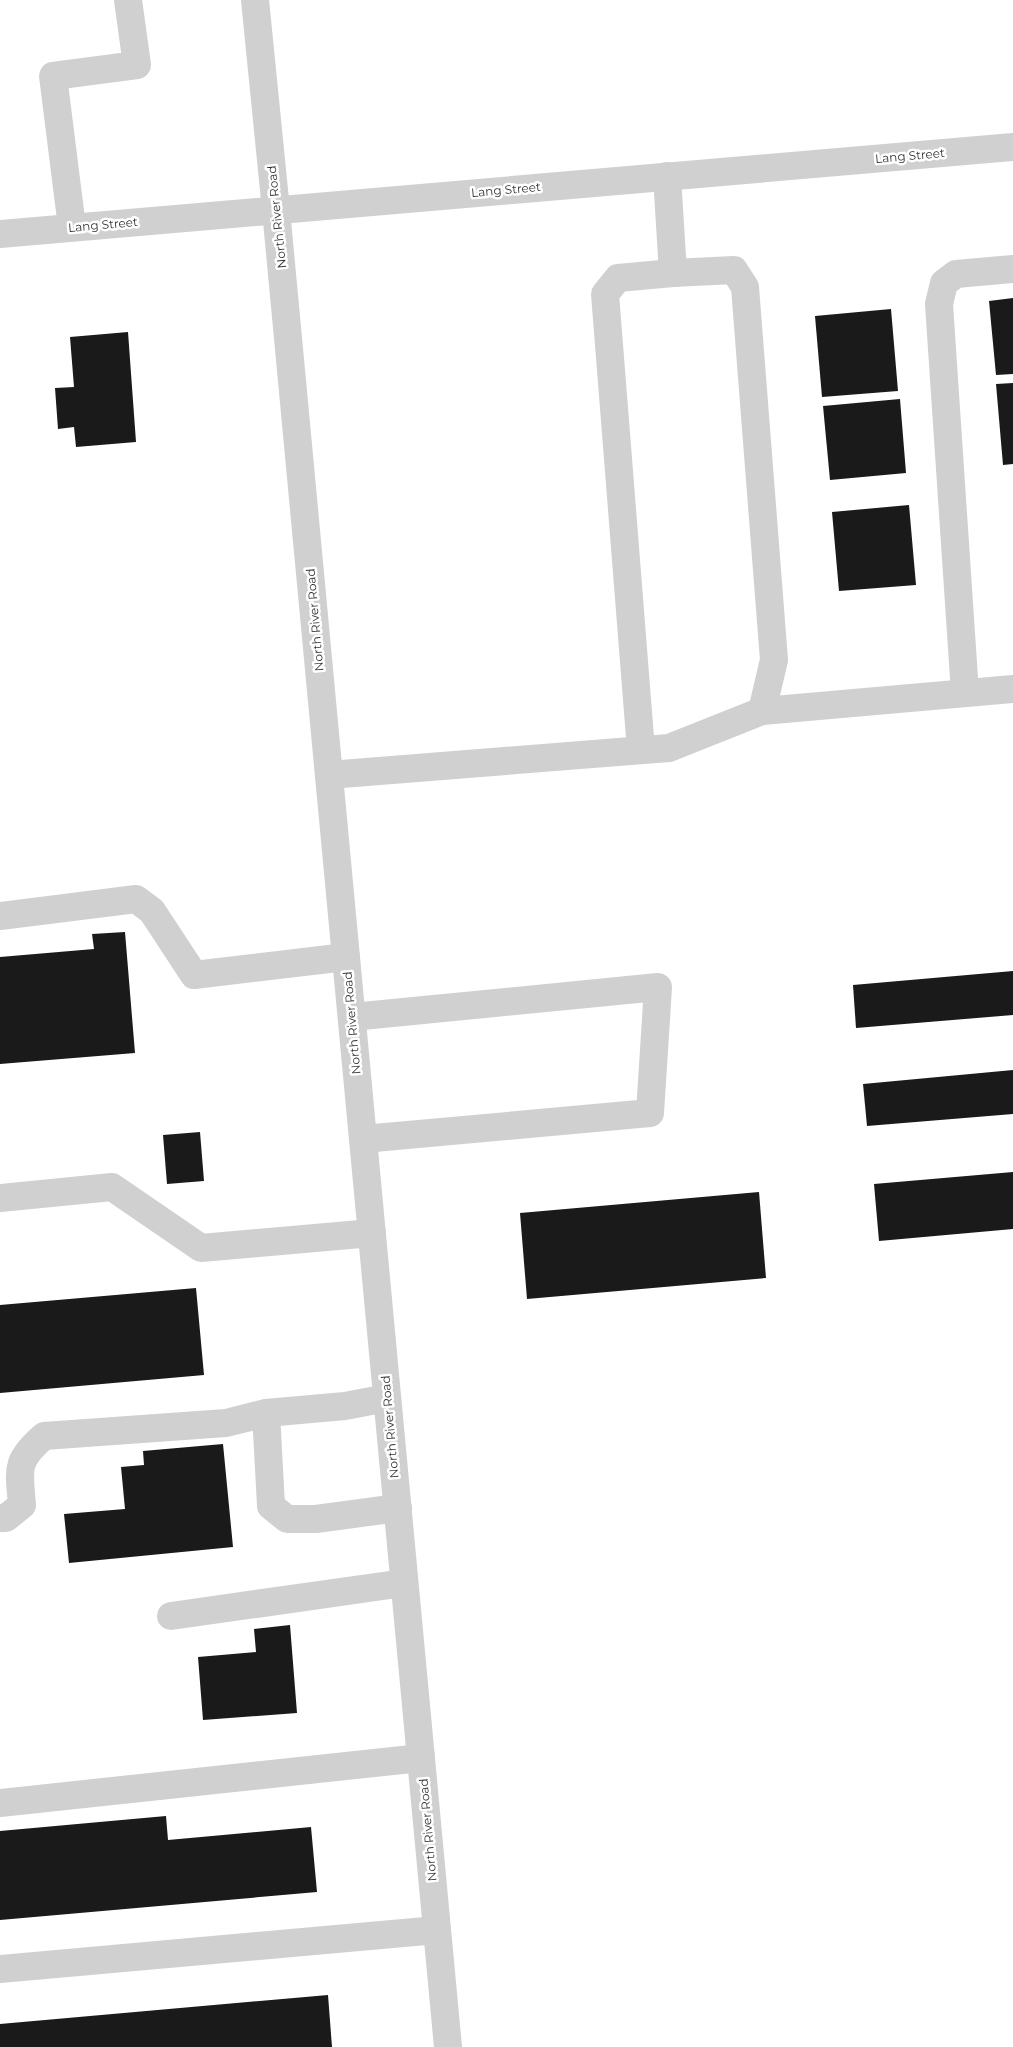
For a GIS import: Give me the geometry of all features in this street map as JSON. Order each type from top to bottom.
[{"type":"street","points":[[72,228],[53,76],[137,65],[128,0]]},
{"type":"street","name":"North River Road","points":[[255,0],[448,2047]]},
{"type":"street","name":"Lang Street","points":[[0,234],[1013,147]]},
{"type":"street","points":[[667,176],[672,273]]},
{"type":"street","points":[[965,693],[938,304],[944,283],[956,274],[1013,269]]},
{"type":"street","points":[[641,750],[605,294],[618,278],[734,270],[745,287],[774,660],[762,711]]},
{"type":"street","points":[[329,775],[668,748],[762,711],[1013,689]]},
{"type":"street","points":[[0,916],[136,899],[152,911],[194,975],[346,957]]},
{"type":"street","points":[[352,1017],[658,986],[650,1113],[363,1139]]},
{"type":"street","points":[[0,1198],[112,1187],[201,1248],[372,1232]]},
{"type":"street","points":[[0,1518],[6,1518],[22,1505],[19,1471],[27,1451],[44,1436],[226,1422],[266,1413],[345,1406],[387,1398]]},
{"type":"street","points":[[266,1413],[271,1506],[287,1519],[316,1519],[398,1508]]},
{"type":"street","points":[[171,1616],[404,1583]]},
{"type":"street","points":[[0,1803],[421,1758]]},
{"type":"street","points":[[0,1969],[437,1930]]},
{"type":"building","points":[[1013,298],[1013,374],[996,375],[989,301]]},
{"type":"building","points":[[891,309],[898,391],[822,397],[815,316]]},
{"type":"building","points":[[128,332],[136,442],[76,447],[74,427],[58,429],[55,388],[74,387],[70,337]]},
{"type":"building","points":[[1013,383],[1013,464],[1003,465],[996,384]]},
{"type":"building","points":[[900,399],[906,473],[830,480],[823,406]]},
{"type":"building","points":[[909,505],[916,585],[839,591],[832,512]]},
{"type":"building","points":[[125,932],[135,1053],[0,1064],[0,957],[94,949],[92,934]]},
{"type":"building","points":[[1013,971],[1013,1015],[856,1028],[853,985]]},
{"type":"building","points":[[1013,1070],[1013,1114],[867,1126],[863,1084]]},
{"type":"building","points":[[200,1132],[204,1181],[167,1184],[163,1135]]},
{"type":"building","points":[[1013,1172],[1013,1229],[879,1241],[874,1184]]},
{"type":"building","points":[[759,1192],[766,1278],[527,1299],[520,1213]]},
{"type":"building","points":[[196,1288],[204,1375],[0,1393],[0,1305]]},
{"type":"building","points":[[223,1444],[233,1547],[69,1563],[64,1514],[125,1509],[121,1467],[144,1465],[143,1451]]},
{"type":"building","points":[[290,1625],[297,1713],[203,1720],[198,1657],[256,1652],[254,1629]]},
{"type":"building","points":[[166,1816],[168,1840],[311,1827],[317,1892],[0,1920],[0,1831]]},
{"type":"building","points":[[328,1995],[332,2047],[0,2047],[0,2024]]}]
